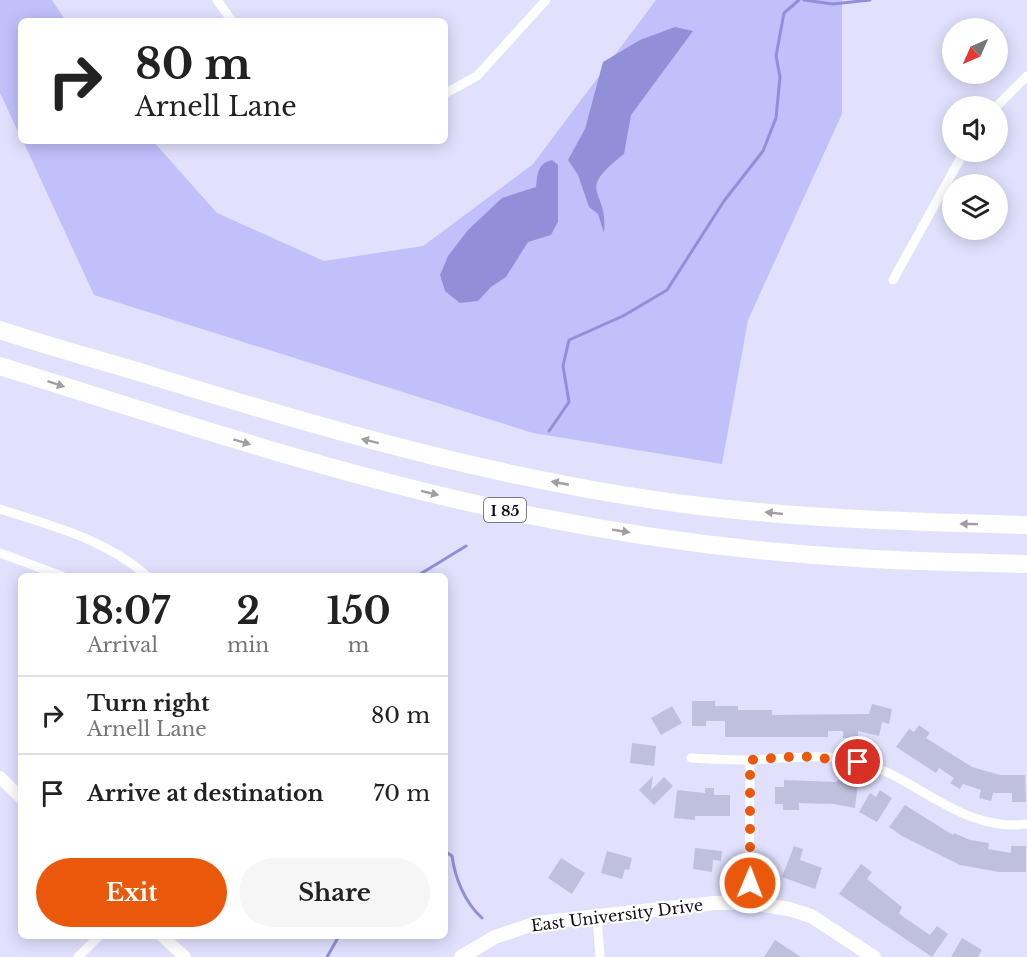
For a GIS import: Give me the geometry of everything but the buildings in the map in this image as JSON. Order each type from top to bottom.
[{"type":"highway","name":"I 85","points":[[0,330],[338,432],[456,462],[564,484],[699,506],[846,520],[1027,525]]},
{"type":"highway","name":"I 85","points":[[0,366],[314,464],[530,515],[657,537],[777,552],[859,558],[1027,564]]},
{"type":"main road","name":"East University Drive","points":[[461,957],[495,937],[522,927],[714,903],[749,903],[778,906],[811,916],[874,957]]},
{"type":"street","points":[[217,0],[230,18]]},
{"type":"street","points":[[448,92],[483,71],[546,0]]},
{"type":"street","points":[[1007,96],[1027,76]]},
{"type":"street","points":[[893,280],[958,162]]},
{"type":"street","points":[[0,509],[100,543],[118,553],[143,573]]},
{"type":"street","points":[[0,553],[54,573]]},
{"type":"street","points":[[691,758],[750,760],[800,756],[858,762],[902,780],[964,814],[987,822],[1027,824]]},
{"type":"street","points":[[749,903],[750,760]]},
{"type":"street","points":[[0,777],[18,795]]},
{"type":"street","points":[[597,916],[600,957]]},
{"type":"street","points":[[78,957],[96,939]]},
{"type":"street","points":[[165,939],[185,957]]},
{"type":"shaded area","points":[[0,0],[52,0],[64,18],[18,18],[18,132],[0,93]]},
{"type":"shaded area","points":[[656,0],[842,0],[842,114],[748,320],[722,464],[533,433],[94,295],[24,144],[156,144],[217,213],[324,261],[423,246],[533,164]]},
{"type":"shaded area","points":[[675,27],[693,31],[631,115],[624,154],[600,177],[597,184],[604,218],[604,233],[598,214],[589,207],[578,175],[568,160],[585,129],[603,62],[640,40]]},
{"type":"shaded area","points":[[552,160],[558,165],[558,222],[551,235],[528,242],[506,277],[491,287],[478,301],[460,303],[445,291],[440,275],[448,256],[468,230],[502,198],[536,187],[541,167]]},
{"type":"waterway","points":[[549,431],[569,402],[563,366],[569,340],[623,316],[667,290],[724,201],[763,151],[776,118],[780,77],[776,56],[784,13],[799,0]]},
{"type":"waterway","points":[[804,0],[833,4],[870,0]]},
{"type":"waterway","points":[[422,573],[466,546]]},
{"type":"waterway","points":[[448,853],[452,856],[458,881],[466,898],[482,918]]},
{"type":"waterway","points":[[327,957],[337,939]]},
{"type":"route","points":[[750,883],[752,806],[750,760],[800,756],[835,757],[858,762]]}]
